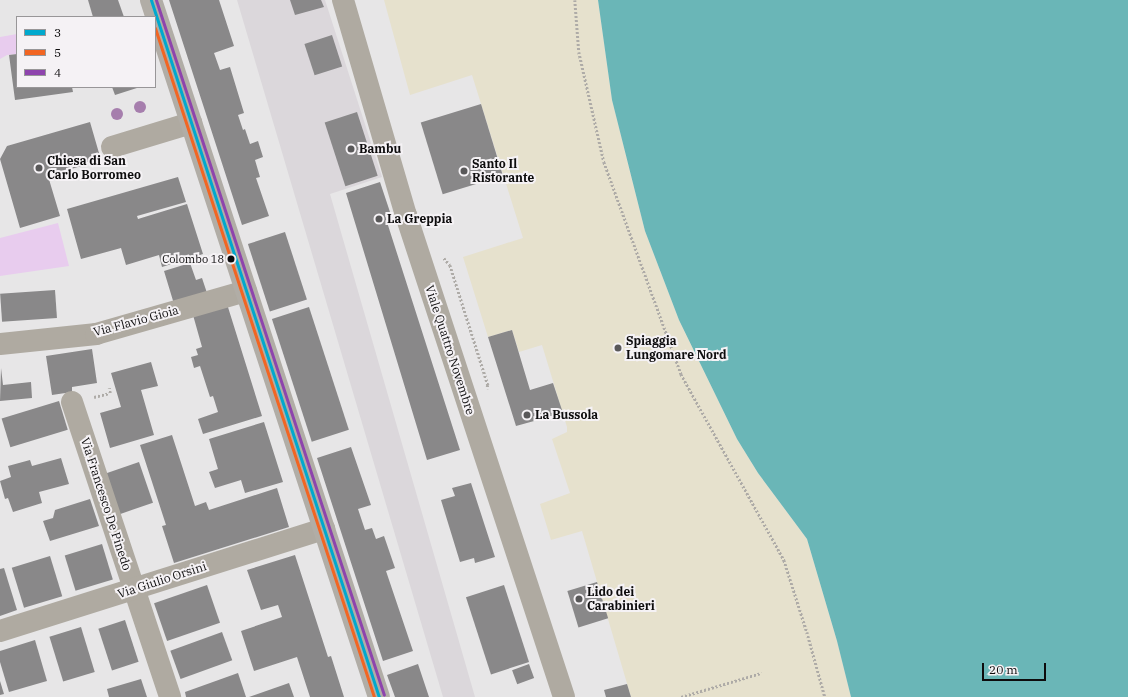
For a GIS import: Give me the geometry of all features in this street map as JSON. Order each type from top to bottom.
[{"type":"main road","points":[[151,0],[379,697]]},
{"type":"street","name":"Viale Quattro Novembre","points":[[343,0],[406,215],[564,697]]},
{"type":"street","points":[[112,147],[191,123]]},
{"type":"street","name":"Via Flavio Gioia","points":[[0,344],[96,334],[246,290]]},
{"type":"street","name":"Via Francesco De Pinedo","points":[[72,402],[170,697]]},
{"type":"street","name":"Via Giulio Orsini","points":[[0,631],[324,529]]},
{"type":"path","points":[[575,0],[579,52],[606,170],[681,374],[784,560],[807,632],[825,697]]},
{"type":"path","points":[[681,697],[761,673]]},
{"type":"shaded area","points":[[237,0],[325,0],[382,177],[330,194],[475,697],[443,697]]},
{"type":"shaded area","points":[[16,34],[16,54],[7,55],[0,59],[0,37]]},
{"type":"shaded area","points":[[58,223],[69,266],[0,276],[0,238]]},
{"type":"sand","name":"Spiaggia Lungomare Nord","points":[[384,0],[598,0],[612,100],[645,231],[679,320],[737,439],[758,473],[807,539],[837,641],[851,697],[631,697],[582,531],[551,540],[540,504],[570,493],[552,439],[567,432],[567,427],[542,345],[519,352],[512,330],[488,337],[463,257],[523,238],[472,75],[410,95]]},
{"type":"water","points":[[598,0],[1128,0],[1128,697],[851,697],[837,641],[807,539],[758,473],[737,439],[679,320],[645,231],[612,100]]},
{"type":"building","points":[[88,0],[118,0],[124,16],[93,16]]},
{"type":"building","points":[[169,0],[219,0],[234,46],[214,53],[220,70],[230,67],[244,113],[238,115],[250,144],[258,141],[263,157],[255,160],[260,177],[256,178],[269,216],[242,225]]},
{"type":"building","points":[[290,0],[321,0],[324,7],[295,15]]},
{"type":"building","points":[[332,35],[342,66],[315,75],[304,44]]},
{"type":"building","points":[[16,54],[16,88],[72,88],[73,92],[15,100],[9,55]]},
{"type":"building","points":[[112,88],[137,88],[115,95]]},
{"type":"building","points":[[481,104],[503,176],[443,194],[421,122]]},
{"type":"building","name":"Bambu","points":[[357,112],[378,176],[345,186],[325,123]]},
{"type":"building","name":"Chiesa di San Carlo Borromeo","points":[[90,122],[101,160],[48,176],[60,216],[20,228],[0,159],[7,146]]},
{"type":"building","points":[[178,177],[186,202],[137,216],[138,219],[187,204],[203,254],[162,267],[159,255],[126,265],[121,248],[81,259],[67,209]]},
{"type":"building","points":[[380,182],[390,212],[385,214],[386,219],[460,450],[427,460],[346,193]]},
{"type":"building","points":[[285,232],[307,300],[270,312],[248,244]]},
{"type":"building","points":[[190,263],[196,280],[202,278],[207,293],[174,304],[164,271]]},
{"type":"building","points":[[55,290],[57,318],[2,322],[0,294]]},
{"type":"building","points":[[227,304],[262,416],[203,434],[198,419],[218,412],[213,396],[210,397],[200,366],[194,368],[191,357],[198,355],[196,349],[202,347],[193,315]]},
{"type":"building","points":[[309,307],[349,430],[312,442],[272,319]]},
{"type":"building","points":[[512,330],[530,390],[553,383],[563,413],[516,426],[488,337]]},
{"type":"building","points":[[92,349],[97,383],[72,387],[72,392],[52,395],[46,356]]},
{"type":"building","points":[[151,362],[158,386],[141,390],[154,435],[110,448],[100,413],[121,407],[111,373]]},
{"type":"building","points":[[1,368],[3,385],[31,382],[32,398],[0,401]]},
{"type":"building","points":[[59,401],[68,430],[10,447],[2,419]]},
{"type":"building","points":[[264,422],[283,482],[245,493],[241,480],[215,488],[209,472],[218,469],[209,439]]},
{"type":"building","points":[[172,435],[195,506],[206,502],[209,510],[277,488],[289,527],[174,563],[162,526],[166,525],[140,445]]},
{"type":"building","points":[[351,447],[371,505],[358,509],[365,530],[372,528],[376,539],[384,536],[395,568],[386,571],[413,651],[383,661],[317,458]]},
{"type":"building","points":[[61,458],[69,484],[39,492],[42,503],[13,512],[8,498],[5,499],[0,481],[11,477],[8,466],[30,460],[32,466]]},
{"type":"building","points":[[139,462],[153,503],[119,514],[105,474]]},
{"type":"building","points":[[471,483],[495,557],[475,563],[474,558],[460,562],[441,500],[455,496],[452,488]]},
{"type":"building","points":[[90,499],[99,526],[50,541],[43,521],[53,518],[55,510]]},
{"type":"building","points":[[102,544],[113,579],[76,591],[65,555]]},
{"type":"building","points":[[295,555],[328,657],[331,656],[344,697],[310,697],[297,657],[254,671],[241,631],[282,617],[278,605],[261,610],[247,570]]},
{"type":"building","points":[[50,556],[62,596],[24,608],[12,568]]},
{"type":"building","points":[[4,568],[17,610],[0,616],[0,569]]},
{"type":"building","points":[[597,582],[608,618],[578,627],[567,591]]},
{"type":"building","points":[[207,585],[220,623],[167,641],[154,603]]},
{"type":"building","points":[[504,585],[529,662],[491,674],[466,597]]},
{"type":"building","points":[[125,620],[139,662],[112,670],[98,629]]},
{"type":"building","points":[[81,627],[95,672],[63,682],[49,637]]},
{"type":"building","points":[[222,632],[232,660],[181,679],[170,651]]},
{"type":"building","points":[[35,640],[47,681],[9,692],[0,662],[0,651]]},
{"type":"building","points":[[418,664],[429,697],[395,697],[387,675]]},
{"type":"building","points":[[529,664],[534,678],[517,684],[512,670]]},
{"type":"building","points":[[238,673],[246,697],[186,697],[185,692]]},
{"type":"building","points":[[141,679],[147,697],[109,697],[107,689]]},
{"type":"building","points":[[0,681],[4,694],[0,695]]},
{"type":"building","points":[[289,683],[294,697],[249,697]]},
{"type":"building","points":[[627,684],[631,697],[606,697],[604,690]]},
{"type":"transit line","name":"3","points":[[151,0],[379,697]]},
{"type":"transit line","name":"4","points":[[156,0],[384,695]]},
{"type":"transit line","name":"5","points":[[156,31],[374,697]]},
{"type":"place","name":"Bambu","points":[[351,149]]},
{"type":"place","name":"Chiesa di San Carlo Borromeo","points":[[39,168]]},
{"type":"place","name":"Santo Il Ristorante","points":[[464,171]]},
{"type":"place","name":"La Greppia","points":[[379,219]]},
{"type":"place","name":"Colombo 18","points":[[231,259]]},
{"type":"place","name":"Spiaggia Lungomare Nord","points":[[618,348]]},
{"type":"place","name":"La Bussola","points":[[527,415]]},
{"type":"place","name":"Lido dei Carabinieri","points":[[579,599]]}]
